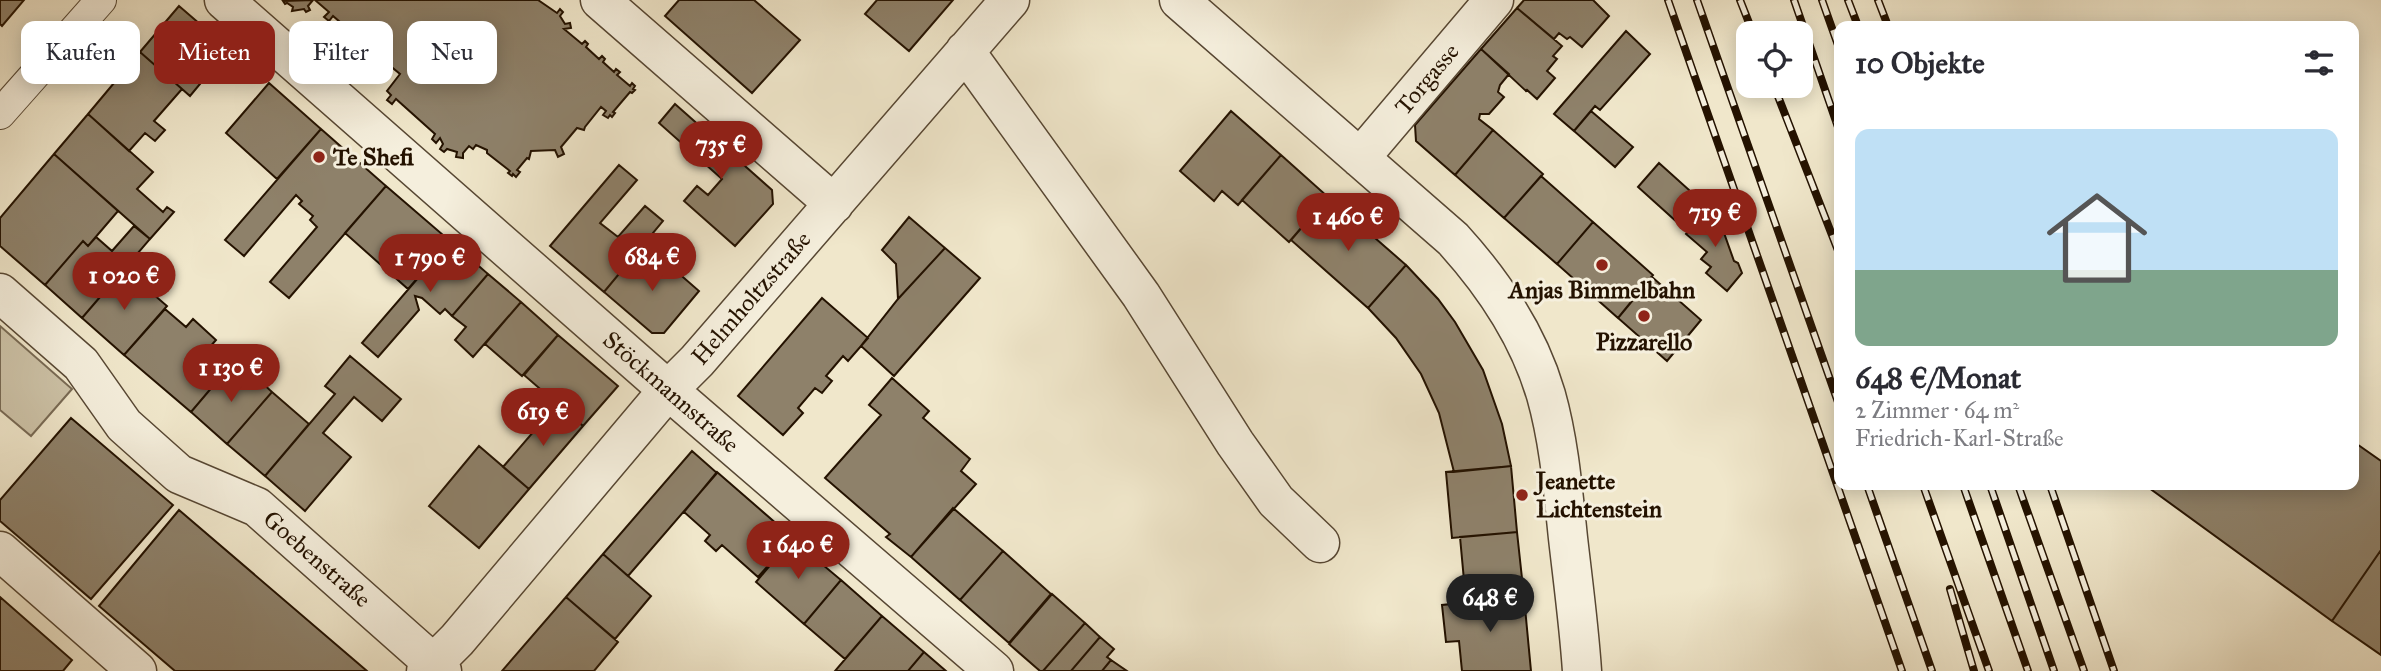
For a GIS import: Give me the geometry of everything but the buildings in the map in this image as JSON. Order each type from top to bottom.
[{"type":"street","points":[[0,114],[102,0]]},
{"type":"street","name":"Stöckmannstraße","points":[[225,0],[668,390],[994,671]]},
{"type":"street","points":[[600,0],[834,204]]},
{"type":"street","name":"Helmholtzstraße","points":[[434,668],[668,390],[698,361],[1010,0]]},
{"type":"street","points":[[1179,0],[1422,211],[1471,260],[1509,315],[1533,360],[1545,393],[1561,463],[1582,671]]},
{"type":"street","name":"Torgasse","points":[[1360,158],[1494,0]]},
{"type":"street","points":[[965,51],[1141,295],[1235,443],[1276,501],[1320,543]]},
{"type":"street","name":"Goebenstraße","points":[[0,293],[81,364],[124,425],[179,474],[257,507],[434,668]]},
{"type":"street","points":[[0,551],[137,671]]},
{"type":"shaded area","points":[[0,326],[72,389],[31,436],[0,410]]},
{"type":"railway","points":[[1668,0],[1834,476]]},
{"type":"railway","points":[[1697,0],[1834,391]]},
{"type":"railway","points":[[1740,0],[1748,21]]},
{"type":"railway","points":[[1794,0],[1834,116]]},
{"type":"railway","points":[[1822,0],[1834,34]]},
{"type":"railway","points":[[1848,0],[1856,21]]},
{"type":"railway","points":[[1878,0],[1886,21]]},
{"type":"railway","points":[[1779,98],[1834,240]]},
{"type":"railway","points":[[1839,490],[1902,671]]},
{"type":"railway","points":[[1869,490],[1932,671]]},
{"type":"railway","points":[[1925,490],[1989,671]]},
{"type":"railway","points":[[1965,490],[2028,671]]},
{"type":"railway","points":[[1992,490],[2054,671]]},
{"type":"railway","points":[[2020,490],[2084,671]]},
{"type":"railway","points":[[2052,490],[2114,671]]},
{"type":"railway","points":[[1950,589],[1974,671]]},
{"type":"place","name":"Te Shefi","points":[[319,157]]},
{"type":"place","name":"Anjas Bimmelbahn","points":[[1602,265]]},
{"type":"place","name":"Pizzarello","points":[[1644,316]]},
{"type":"place","name":"Jeanette Lichtenstein","points":[[1522,495]]}]
